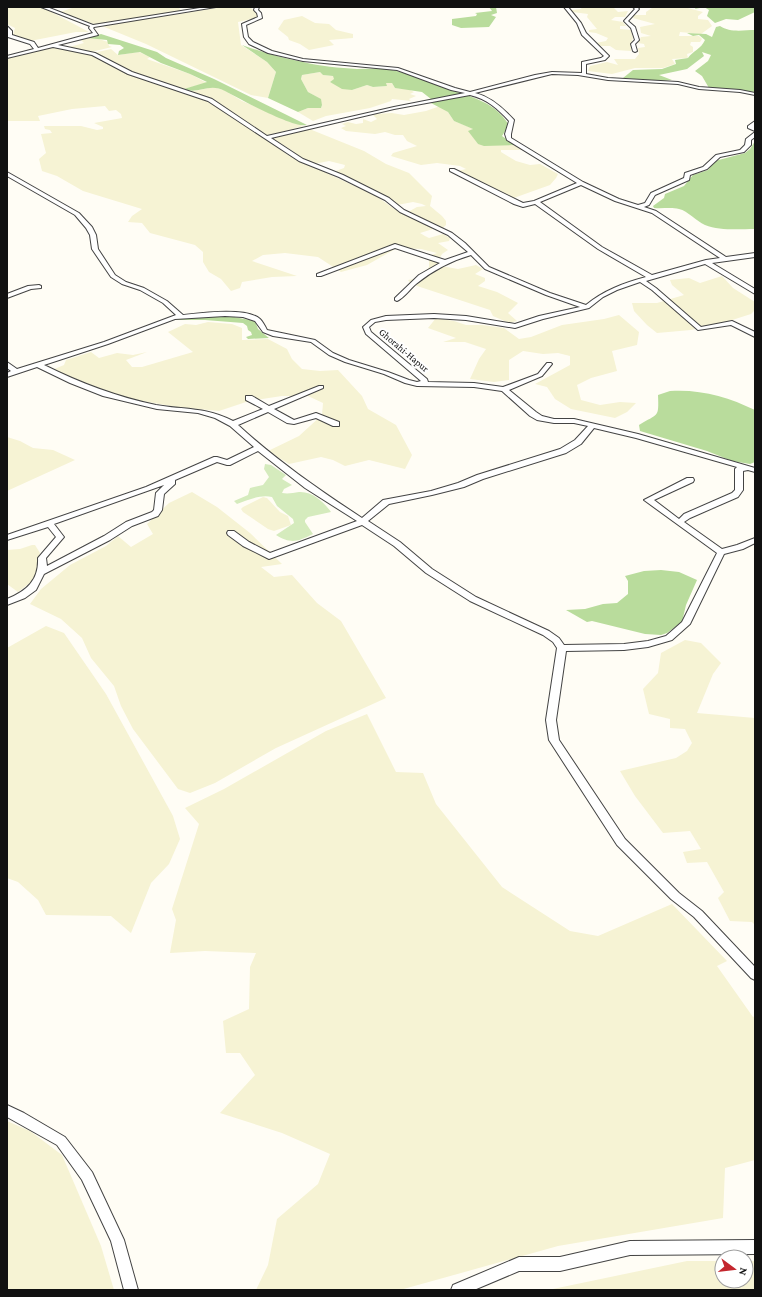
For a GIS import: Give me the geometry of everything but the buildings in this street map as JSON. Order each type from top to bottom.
[{"type":"street","points":[[43,7],[93,26],[214,7]]},
{"type":"street","points":[[257,7],[256,10],[261,16],[244,24],[246,37],[251,43],[270,52],[303,60],[321,60],[347,65],[398,69],[452,89],[472,92],[481,96],[499,107],[512,121],[508,134],[509,139],[581,183],[617,200],[654,212],[724,259]]},
{"type":"street","points":[[566,7],[579,23],[584,34],[606,56],[604,59],[584,63],[585,73],[580,75]]},
{"type":"street","points":[[635,7],[637,9],[626,20],[633,27],[637,40],[633,44],[635,51]]},
{"type":"street","points":[[7,57],[36,48],[96,34],[92,28],[93,26]]},
{"type":"street","points":[[7,27],[10,31],[10,36],[32,43],[36,48]]},
{"type":"street","points":[[52,45],[93,54],[130,73],[210,100],[301,160],[342,176],[383,197],[402,211],[450,234],[463,244],[487,268],[553,297],[587,307]]},
{"type":"street","points":[[268,137],[394,108],[453,98],[535,76],[552,74],[580,75],[604,79],[678,83],[699,88],[740,91],[755,94]]},
{"type":"street","points":[[755,123],[750,126],[755,129]]},
{"type":"street","points":[[638,207],[647,204],[653,194],[687,179],[687,174],[705,168],[718,156],[742,151],[748,145],[748,140],[755,134]]},
{"type":"street","points":[[452,170],[516,203],[523,204],[536,202],[581,183]]},
{"type":"street","points":[[7,174],[77,214],[89,227],[93,235],[95,249],[113,276],[124,284],[142,289],[165,302],[181,316]]},
{"type":"street","points":[[536,202],[600,248],[651,277]]},
{"type":"street","points":[[319,275],[395,246],[444,262]]},
{"type":"street","points":[[397,300],[423,276],[444,262],[472,253]]},
{"type":"street","name":"Ghorahi-Hapur","points":[[7,375],[181,316],[225,314],[244,315],[257,320],[266,330],[273,334],[303,338],[312,341],[331,354],[348,361],[386,373],[407,382],[424,384],[425,380],[368,333],[366,327],[373,320],[434,316],[466,318],[515,326],[587,307],[615,289],[651,277],[706,262],[755,255]]},
{"type":"street","points":[[706,262],[755,292]]},
{"type":"street","points":[[641,280],[654,289],[700,329],[732,323],[755,335]]},
{"type":"street","points":[[7,296],[30,287],[39,287]]},
{"type":"street","points":[[7,364],[16,372]]},
{"type":"street","points":[[424,384],[474,385],[504,389],[540,375],[549,364]]},
{"type":"street","points":[[38,365],[72,382],[106,394],[149,406],[218,416],[233,424],[259,448],[308,486],[396,544],[429,572],[450,586],[473,599],[546,633],[556,640],[562,648],[551,720],[554,740],[621,842],[675,896],[698,914],[755,975]]},
{"type":"street","points":[[233,424],[321,387]]},
{"type":"street","points":[[504,389],[533,414],[540,418],[554,421],[574,421],[638,436],[752,469]]},
{"type":"street","points":[[249,398],[290,421],[294,422],[316,415],[324,417],[336,424]]},
{"type":"street","points":[[231,533],[246,544],[269,556],[362,522],[386,502],[432,493],[461,485],[480,477],[563,451],[578,442],[592,426]]},
{"type":"street","points":[[7,538],[150,489],[217,459],[227,463],[259,448]]},
{"type":"street","points":[[679,522],[687,516],[735,495],[739,490],[739,469],[752,469]]},
{"type":"street","points":[[7,602],[22,596],[33,588],[43,571],[107,538],[130,524],[154,514],[158,510],[160,493],[186,472]]},
{"type":"street","points":[[690,480],[648,500],[722,552]]},
{"type":"street","points":[[43,571],[42,558],[60,537],[49,523]]},
{"type":"street","points":[[562,648],[624,647],[648,644],[669,638],[686,624],[722,552],[740,547],[755,540]]},
{"type":"street","points":[[7,1111],[61,1141],[83,1172],[117,1240],[131,1290]]},
{"type":"street","points":[[458,1290],[519,1264],[560,1264],[630,1248],[755,1247]]},
{"type":"shaded area","points":[[7,7],[42,7],[89,32],[76,32],[30,41],[13,35],[15,28],[7,24]]},
{"type":"shaded area","points":[[75,7],[178,7],[181,10],[185,10],[97,25],[60,12]]},
{"type":"shaded area","points":[[223,7],[250,7],[261,17],[238,22],[241,45],[267,62],[276,72],[268,98],[251,95],[146,44],[102,26]]},
{"type":"shaded area","points":[[582,7],[613,7],[618,12],[628,11],[625,17],[615,17],[611,20],[623,22],[626,26],[620,26],[620,29],[631,30],[633,38],[631,51],[616,50],[610,46],[601,46],[596,43],[606,41],[608,38],[589,32],[589,30],[597,29],[587,17],[588,14],[572,12],[572,10],[581,9]]},
{"type":"shaded area","points":[[684,7],[703,12],[698,16],[698,19],[708,20],[712,26],[701,34],[680,32],[679,36],[699,36],[702,39],[700,42],[691,42],[690,45],[693,47],[693,52],[687,54],[688,58],[672,59],[675,64],[663,68],[635,68],[612,74],[588,71],[590,66],[607,62],[618,65],[614,59],[635,59],[639,54],[638,48],[645,47],[644,44],[638,43],[641,37],[651,36],[641,33],[640,27],[655,24],[633,18],[634,15],[646,15],[646,12],[652,8]]},
{"type":"shaded area","points":[[302,16],[315,23],[329,24],[336,30],[353,34],[353,38],[329,40],[334,45],[309,50],[300,44],[289,40],[288,37],[278,29],[284,20]]},
{"type":"shaded area","points":[[93,37],[108,42],[109,46],[112,47],[91,52],[69,47],[84,43],[81,40]]},
{"type":"shaded area","points":[[51,47],[88,54],[111,63],[126,73],[210,102],[253,129],[288,155],[376,196],[393,208],[433,229],[420,233],[425,236],[429,238],[443,234],[450,238],[449,241],[438,243],[448,250],[442,254],[438,261],[441,266],[458,269],[476,265],[483,269],[475,274],[485,278],[485,281],[478,286],[497,292],[518,303],[508,313],[517,321],[509,323],[493,316],[490,310],[411,284],[408,280],[426,277],[426,271],[429,267],[429,256],[437,253],[421,249],[397,248],[367,265],[341,272],[318,257],[285,253],[263,255],[252,261],[297,276],[272,277],[242,282],[240,288],[231,291],[221,279],[209,272],[203,262],[203,252],[195,245],[150,233],[142,223],[128,222],[132,216],[142,209],[83,191],[57,176],[42,171],[39,159],[46,153],[41,134],[52,133],[50,130],[45,129],[44,126],[81,126],[97,130],[103,129],[103,127],[94,123],[122,118],[121,114],[116,110],[109,111],[105,106],[72,109],[38,116],[40,121],[7,121],[7,59]]},
{"type":"shaded area","points":[[111,49],[118,55],[139,52],[150,57],[147,59],[190,74],[207,83],[184,89],[174,87],[139,76],[93,53]]},
{"type":"shaded area","points":[[320,72],[323,75],[333,76],[335,79],[330,82],[352,90],[367,85],[373,87],[387,86],[385,83],[392,83],[395,88],[408,89],[414,92],[410,94],[416,96],[409,99],[411,101],[392,99],[391,101],[370,108],[326,116],[313,121],[298,112],[308,108],[321,108],[322,105],[320,99],[308,92],[301,79],[302,75]]},
{"type":"shaded area","points":[[213,87],[224,90],[242,101],[303,126],[268,136],[229,111],[190,92]]},
{"type":"shaded area","points":[[440,106],[448,112],[454,121],[474,129],[469,131],[478,144],[515,145],[522,150],[501,150],[501,152],[516,161],[530,165],[540,164],[558,174],[556,178],[550,185],[511,199],[458,171],[466,169],[460,166],[437,163],[421,165],[391,156],[393,153],[417,146],[407,141],[403,135],[395,135],[385,132],[375,134],[346,131],[341,128],[346,126],[342,124],[348,122],[356,124],[363,123],[363,119],[371,122],[377,119],[373,115],[376,114],[392,113],[404,115],[426,111]]},
{"type":"shaded area","points":[[307,128],[364,151],[386,164],[409,173],[432,196],[430,206],[442,216],[446,221],[446,225],[442,229],[408,212],[417,207],[426,206],[422,204],[413,202],[397,205],[388,197],[333,172],[344,168],[345,165],[329,161],[314,164],[296,155],[293,151],[270,137]]},
{"type":"shaded area","points":[[722,276],[733,288],[755,302],[755,310],[751,314],[691,330],[657,333],[634,311],[632,303],[657,303],[684,295],[672,285],[670,280],[689,278],[700,283]]},
{"type":"shaded area","points":[[619,315],[639,332],[637,345],[612,351],[617,371],[591,378],[577,385],[581,400],[600,405],[620,402],[636,403],[627,412],[615,418],[571,409],[555,399],[547,387],[535,384],[570,365],[570,356],[558,353],[543,354],[523,351],[509,360],[509,380],[494,382],[470,379],[479,359],[486,349],[465,342],[443,342],[456,338],[428,328],[436,318],[466,325],[482,325],[504,328],[519,339],[531,337],[562,325],[604,319]]},
{"type":"shaded area","points":[[208,322],[232,324],[242,328],[242,340],[268,339],[287,349],[292,359],[302,369],[320,371],[338,370],[362,396],[368,409],[396,425],[412,455],[405,469],[369,460],[345,466],[333,460],[321,457],[289,464],[268,451],[299,436],[322,415],[323,403],[308,396],[282,396],[249,401],[219,411],[177,407],[125,398],[52,370],[64,365],[66,360],[91,352],[99,358],[117,353],[133,355],[147,352],[126,360],[132,367],[142,367],[193,352],[168,332],[185,324],[196,325]]},
{"type":"shaded area","points":[[7,437],[20,441],[33,448],[53,450],[75,460],[7,491]]},
{"type":"shaded area","points":[[192,492],[217,507],[250,533],[282,564],[261,567],[274,577],[292,575],[317,603],[341,621],[386,698],[276,748],[215,783],[190,793],[178,789],[133,729],[121,706],[114,686],[91,658],[82,638],[61,619],[30,604],[41,589],[70,565],[106,546],[118,536],[131,547],[153,534],[147,524],[169,503]]},
{"type":"shaded area","points":[[263,497],[267,498],[280,512],[288,516],[291,525],[274,531],[268,529],[243,512],[241,509]]},
{"type":"shaded area","points":[[35,545],[40,553],[37,563],[39,569],[31,582],[18,592],[7,584],[7,550],[20,549]]},
{"type":"shaded area","points":[[46,626],[64,633],[106,694],[173,816],[180,839],[169,864],[151,883],[131,933],[111,916],[46,915],[38,900],[18,882],[7,878],[7,648]]},
{"type":"shaded area","points":[[685,640],[701,643],[721,663],[713,674],[697,713],[755,718],[755,925],[752,922],[730,921],[718,898],[724,892],[707,862],[687,863],[683,852],[701,849],[690,831],[663,833],[635,796],[620,771],[676,758],[687,751],[692,743],[685,729],[670,728],[670,719],[649,714],[643,689],[658,673],[661,653]]},
{"type":"shaded area","points":[[367,714],[396,772],[423,773],[436,804],[502,887],[570,931],[598,936],[672,904],[727,961],[717,966],[753,1017],[755,1016],[755,1160],[725,1168],[723,1218],[558,1246],[400,1290],[256,1290],[268,1265],[277,1219],[318,1184],[330,1154],[282,1133],[220,1113],[255,1075],[240,1053],[226,1053],[223,1021],[249,1009],[250,967],[256,953],[205,951],[170,953],[176,920],[172,909],[199,824],[185,808],[224,789],[326,731]]},
{"type":"shaded area","points":[[7,1121],[30,1131],[62,1155],[101,1246],[114,1290],[7,1290]]},
{"type":"shaded area","points":[[687,1261],[714,1261],[714,1289],[754,1289],[755,1261],[755,1290],[548,1290]]},
{"type":"green space","points":[[489,7],[496,7],[497,13],[491,15],[496,17],[489,27],[461,28],[452,25],[452,19],[476,16],[477,14],[475,13],[492,11]]},
{"type":"green space","points":[[704,7],[755,7],[755,12],[738,20],[726,19],[715,23],[707,16],[709,10]]},
{"type":"green space","points":[[720,26],[728,30],[755,30],[755,92],[709,88],[702,76],[695,71],[708,61],[711,55],[702,52],[704,56],[687,69],[659,75],[672,80],[658,81],[623,78],[633,70],[662,69],[676,64],[675,60],[688,58],[701,46],[705,40],[699,35],[693,36],[687,33],[706,34],[712,37],[716,27]]},
{"type":"green space","points":[[101,34],[157,52],[166,58],[214,79],[307,125],[301,125],[279,118],[219,89],[209,88],[194,91],[184,89],[207,82],[161,63],[140,52],[118,55],[119,51],[124,48],[120,45],[108,44],[107,40],[88,38]]},
{"type":"green space","points":[[242,45],[279,57],[316,65],[350,69],[387,69],[412,76],[476,99],[491,106],[503,117],[509,125],[502,136],[515,145],[484,146],[478,144],[468,131],[473,129],[454,121],[448,112],[431,103],[431,99],[422,92],[395,88],[392,83],[386,83],[387,86],[373,87],[367,85],[352,90],[342,89],[330,82],[334,79],[333,76],[323,75],[320,72],[302,75],[301,79],[308,92],[321,99],[321,108],[308,108],[298,112],[268,98],[276,72],[267,62]]},
{"type":"green space","points":[[755,141],[755,229],[711,227],[679,209],[654,208],[653,206],[664,198],[665,194],[684,186],[693,175],[708,170],[715,161],[745,153],[750,149]]},
{"type":"green space","points":[[210,316],[234,317],[255,321],[258,329],[269,338],[248,339],[246,337],[252,335],[247,326],[243,323],[205,320],[171,320]]},
{"type":"green space","points":[[670,391],[693,391],[714,395],[735,401],[755,410],[755,462],[750,464],[732,461],[707,451],[640,431],[639,425],[654,417],[657,412],[658,395]]},
{"type":"green space","points":[[265,464],[271,465],[286,475],[282,479],[292,485],[284,489],[282,493],[308,493],[321,501],[331,512],[308,517],[305,520],[313,534],[303,539],[294,541],[286,540],[276,535],[294,523],[293,519],[277,506],[272,497],[259,497],[237,504],[234,501],[248,495],[250,488],[263,485],[269,477],[264,469]]},
{"type":"green space","points":[[661,570],[679,572],[697,580],[686,605],[682,622],[667,633],[661,635],[645,634],[592,621],[587,622],[566,610],[585,609],[603,604],[617,603],[628,594],[628,581],[625,576],[644,571]]}]
